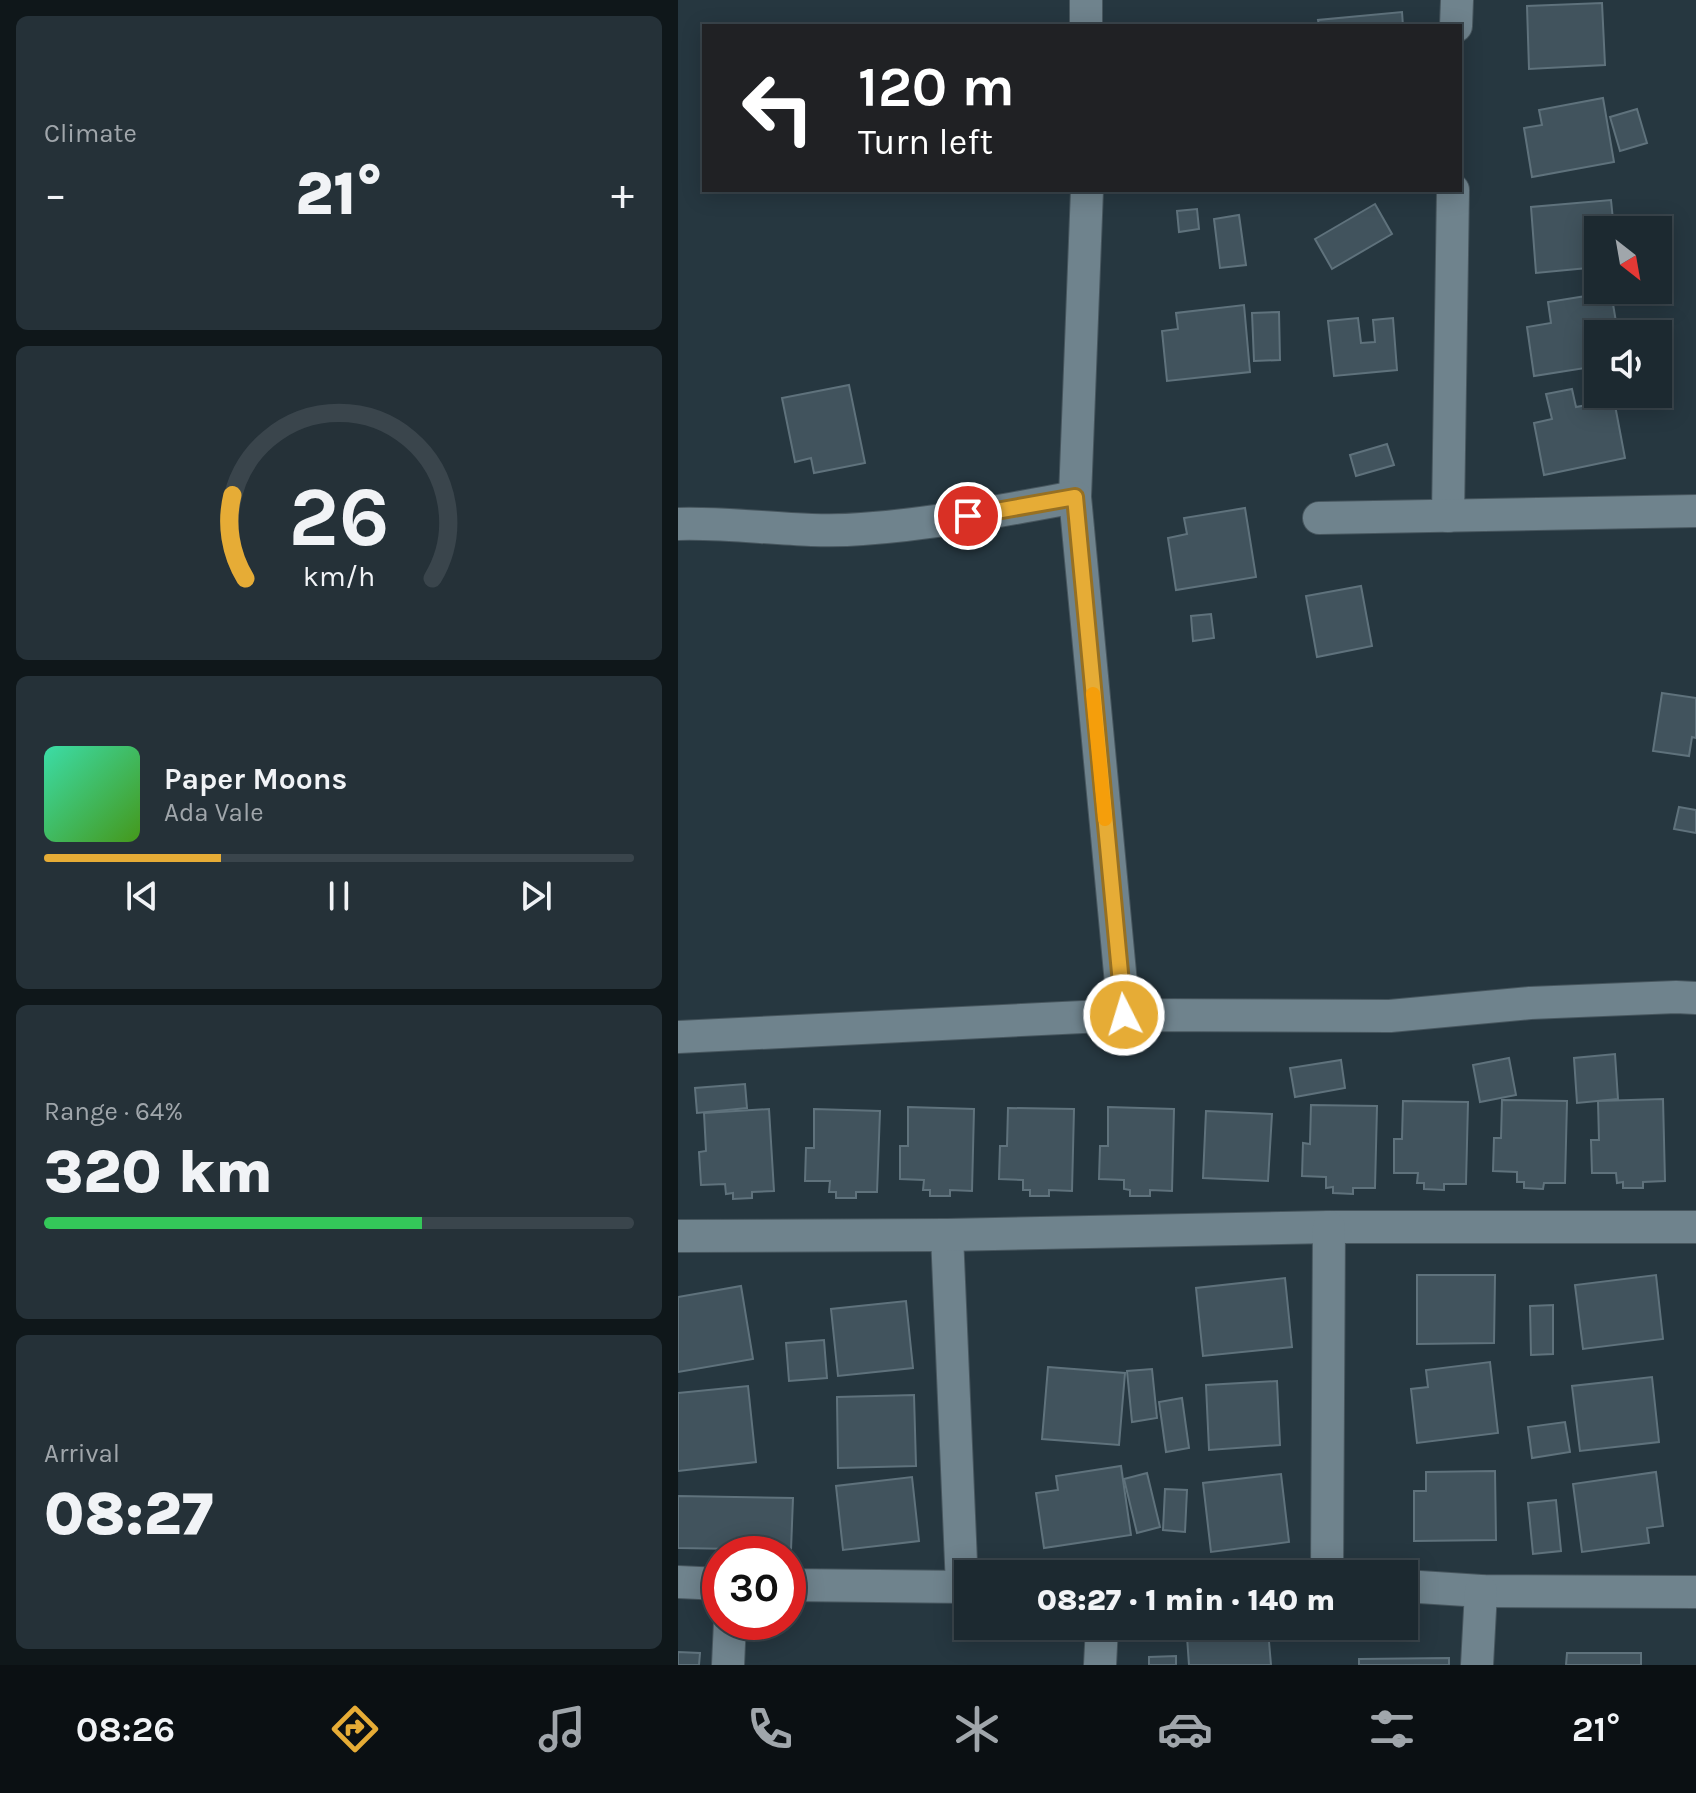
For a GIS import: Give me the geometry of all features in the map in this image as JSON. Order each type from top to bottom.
[{"type":"street","points":[[1086,0],[1086,24]]},
{"type":"street","points":[[1456,24],[1457,0]]},
{"type":"street","points":[[1087,192],[1075,497],[1124,1015]]},
{"type":"street","points":[[1448,516],[1453,192]]},
{"type":"street","points":[[678,524],[860,529],[978,514],[1075,497]]},
{"type":"street","points":[[1319,518],[1696,511]]},
{"type":"street","points":[[678,1037],[1124,1015],[1390,1016],[1530,1003],[1696,998]]},
{"type":"street","points":[[678,1236],[947,1235],[1329,1227],[1696,1227]]},
{"type":"street","points":[[1327,1560],[1329,1227]]},
{"type":"street","points":[[947,1235],[964,1560]]},
{"type":"street","points":[[678,1582],[702,1583]]},
{"type":"street","points":[[806,1585],[954,1586]]},
{"type":"street","points":[[1418,1587],[1481,1591],[1696,1592]]},
{"type":"street","points":[[1477,1665],[1481,1591]]},
{"type":"street","points":[[728,1665],[729,1640]]},
{"type":"street","points":[[1100,1665],[1101,1640]]},
{"type":"building","points":[[1602,3],[1605,65],[1529,69],[1527,6]]},
{"type":"building","points":[[1402,12],[1403,24],[1319,24],[1318,20]]},
{"type":"building","points":[[1603,98],[1614,162],[1532,177],[1524,128],[1542,125],[1539,110]]},
{"type":"building","points":[[1637,109],[1647,143],[1620,151],[1610,117]]},
{"type":"building","points":[[1611,200],[1613,216],[1584,216],[1584,268],[1536,273],[1531,207]]},
{"type":"building","points":[[1375,204],[1392,234],[1332,269],[1315,239]]},
{"type":"building","points":[[1197,209],[1199,229],[1179,232],[1177,211]]},
{"type":"building","points":[[1239,215],[1246,265],[1220,268],[1214,219]]},
{"type":"building","points":[[1584,296],[1584,304],[1613,304],[1616,320],[1584,320],[1584,368],[1534,376],[1527,327],[1551,323],[1548,302]]},
{"type":"building","points":[[1244,305],[1250,372],[1167,381],[1162,331],[1178,329],[1176,313]]},
{"type":"building","points":[[1279,312],[1280,360],[1254,361],[1252,313]]},
{"type":"building","points":[[1358,318],[1361,343],[1375,342],[1373,320],[1393,318],[1397,370],[1334,376],[1328,321]]},
{"type":"building","points":[[849,385],[865,463],[814,473],[811,458],[795,462],[782,398]]},
{"type":"building","points":[[1572,389],[1576,407],[1616,408],[1625,458],[1544,475],[1534,423],[1552,419],[1546,394]]},
{"type":"building","points":[[1387,444],[1394,465],[1356,476],[1350,455]]},
{"type":"building","points":[[1245,508],[1256,577],[1176,590],[1168,538],[1187,534],[1184,518]]},
{"type":"building","points":[[1361,586],[1372,646],[1317,657],[1306,596]]},
{"type":"building","points":[[1211,614],[1214,638],[1193,641],[1191,616]]},
{"type":"building","points":[[1662,693],[1696,698],[1696,738],[1692,737],[1689,756],[1653,751]]},
{"type":"building","points":[[1679,807],[1696,810],[1696,833],[1674,829]]},
{"type":"building","points":[[1615,1054],[1618,1099],[1577,1103],[1574,1058]]},
{"type":"building","points":[[1509,1058],[1516,1095],[1480,1102],[1473,1065]]},
{"type":"building","points":[[1341,1060],[1345,1088],[1295,1097],[1290,1068]]},
{"type":"building","points":[[745,1084],[747,1108],[697,1113],[695,1088]]},
{"type":"building","points":[[1663,1099],[1665,1181],[1643,1182],[1643,1188],[1623,1188],[1623,1182],[1617,1183],[1616,1173],[1592,1173],[1591,1140],[1599,1140],[1598,1101]]},
{"type":"building","points":[[1502,1100],[1567,1101],[1565,1183],[1544,1183],[1543,1189],[1524,1188],[1524,1182],[1517,1182],[1517,1172],[1493,1171],[1494,1138],[1501,1138]]},
{"type":"building","points":[[1403,1101],[1468,1102],[1466,1184],[1444,1184],[1444,1190],[1424,1189],[1424,1183],[1417,1183],[1418,1173],[1394,1173],[1394,1139],[1402,1139]]},
{"type":"building","points":[[1311,1105],[1377,1106],[1375,1188],[1353,1188],[1353,1194],[1333,1193],[1333,1187],[1326,1188],[1326,1177],[1302,1176],[1303,1143],[1310,1144]]},
{"type":"building","points":[[908,1107],[974,1109],[972,1191],[950,1190],[950,1196],[930,1196],[930,1190],[923,1190],[924,1180],[900,1179],[900,1146],[908,1146]]},
{"type":"building","points":[[1108,1107],[1174,1109],[1172,1191],[1150,1190],[1150,1196],[1130,1196],[1130,1190],[1124,1189],[1124,1180],[1099,1179],[1100,1146],[1108,1146]]},
{"type":"building","points":[[1008,1108],[1074,1109],[1072,1191],[1049,1190],[1049,1196],[1030,1196],[1030,1190],[1023,1190],[1023,1180],[999,1179],[1000,1146],[1007,1146]]},
{"type":"building","points":[[769,1109],[774,1191],[752,1192],[752,1198],[733,1199],[733,1193],[726,1194],[725,1184],[701,1185],[699,1152],[706,1151],[704,1113]]},
{"type":"building","points":[[814,1109],[880,1111],[877,1192],[856,1192],[856,1198],[836,1198],[836,1192],[829,1192],[830,1181],[805,1181],[806,1148],[814,1148]]},
{"type":"building","points":[[1206,1111],[1272,1114],[1268,1181],[1203,1178]]},
{"type":"building","points":[[1417,1275],[1495,1275],[1494,1343],[1417,1344]]},
{"type":"building","points":[[1656,1275],[1663,1339],[1583,1349],[1575,1285]]},
{"type":"building","points":[[1285,1278],[1292,1347],[1203,1356],[1196,1288]]},
{"type":"building","points":[[741,1286],[753,1359],[678,1372],[678,1297]]},
{"type":"building","points":[[906,1301],[913,1368],[838,1376],[831,1309]]},
{"type":"building","points":[[1553,1305],[1553,1354],[1531,1355],[1530,1306]]},
{"type":"building","points":[[824,1340],[827,1378],[789,1381],[786,1343]]},
{"type":"building","points":[[1490,1362],[1498,1433],[1417,1443],[1411,1389],[1428,1387],[1426,1370]]},
{"type":"building","points":[[1048,1367],[1125,1373],[1119,1445],[1042,1439]]},
{"type":"building","points":[[1152,1369],[1157,1418],[1132,1422],[1127,1371]]},
{"type":"building","points":[[1652,1377],[1659,1442],[1580,1451],[1572,1386]]},
{"type":"building","points":[[1277,1381],[1280,1445],[1209,1450],[1206,1385]]},
{"type":"building","points":[[748,1386],[756,1462],[678,1471],[678,1393]]},
{"type":"building","points":[[914,1395],[916,1466],[838,1468],[837,1397]]},
{"type":"building","points":[[1182,1398],[1189,1448],[1166,1452],[1159,1402]]},
{"type":"building","points":[[1565,1422],[1570,1452],[1532,1458],[1528,1427]]},
{"type":"building","points":[[1121,1466],[1131,1535],[1044,1548],[1036,1493],[1058,1490],[1056,1476]]},
{"type":"building","points":[[1495,1471],[1496,1540],[1414,1541],[1414,1491],[1426,1491],[1426,1472]]},
{"type":"building","points":[[1656,1472],[1663,1526],[1647,1528],[1649,1543],[1582,1552],[1573,1484]]},
{"type":"building","points":[[1147,1473],[1160,1527],[1137,1533],[1124,1479]]},
{"type":"building","points":[[1281,1474],[1289,1542],[1211,1552],[1203,1483]]},
{"type":"building","points":[[912,1477],[919,1541],[843,1550],[836,1486]]},
{"type":"building","points":[[1165,1489],[1187,1490],[1185,1532],[1163,1530]]},
{"type":"building","points":[[678,1496],[793,1498],[792,1536],[702,1536],[702,1548],[678,1548]]},
{"type":"building","points":[[1556,1500],[1561,1551],[1533,1554],[1528,1503]]},
{"type":"building","points":[[1187,1640],[1269,1640],[1271,1665],[1189,1665]]},
{"type":"building","points":[[678,1652],[700,1653],[699,1665],[678,1665]]},
{"type":"building","points":[[1567,1653],[1641,1653],[1641,1665],[1566,1665]]},
{"type":"building","points":[[1176,1656],[1176,1665],[1149,1665],[1149,1657]]},
{"type":"building","points":[[1449,1658],[1449,1665],[1359,1665],[1359,1659]]},
{"type":"slow traffic","points":[[1093,694],[1105,819]]},
{"type":"route","points":[[968,516],[1075,497],[1124,1015]]}]
